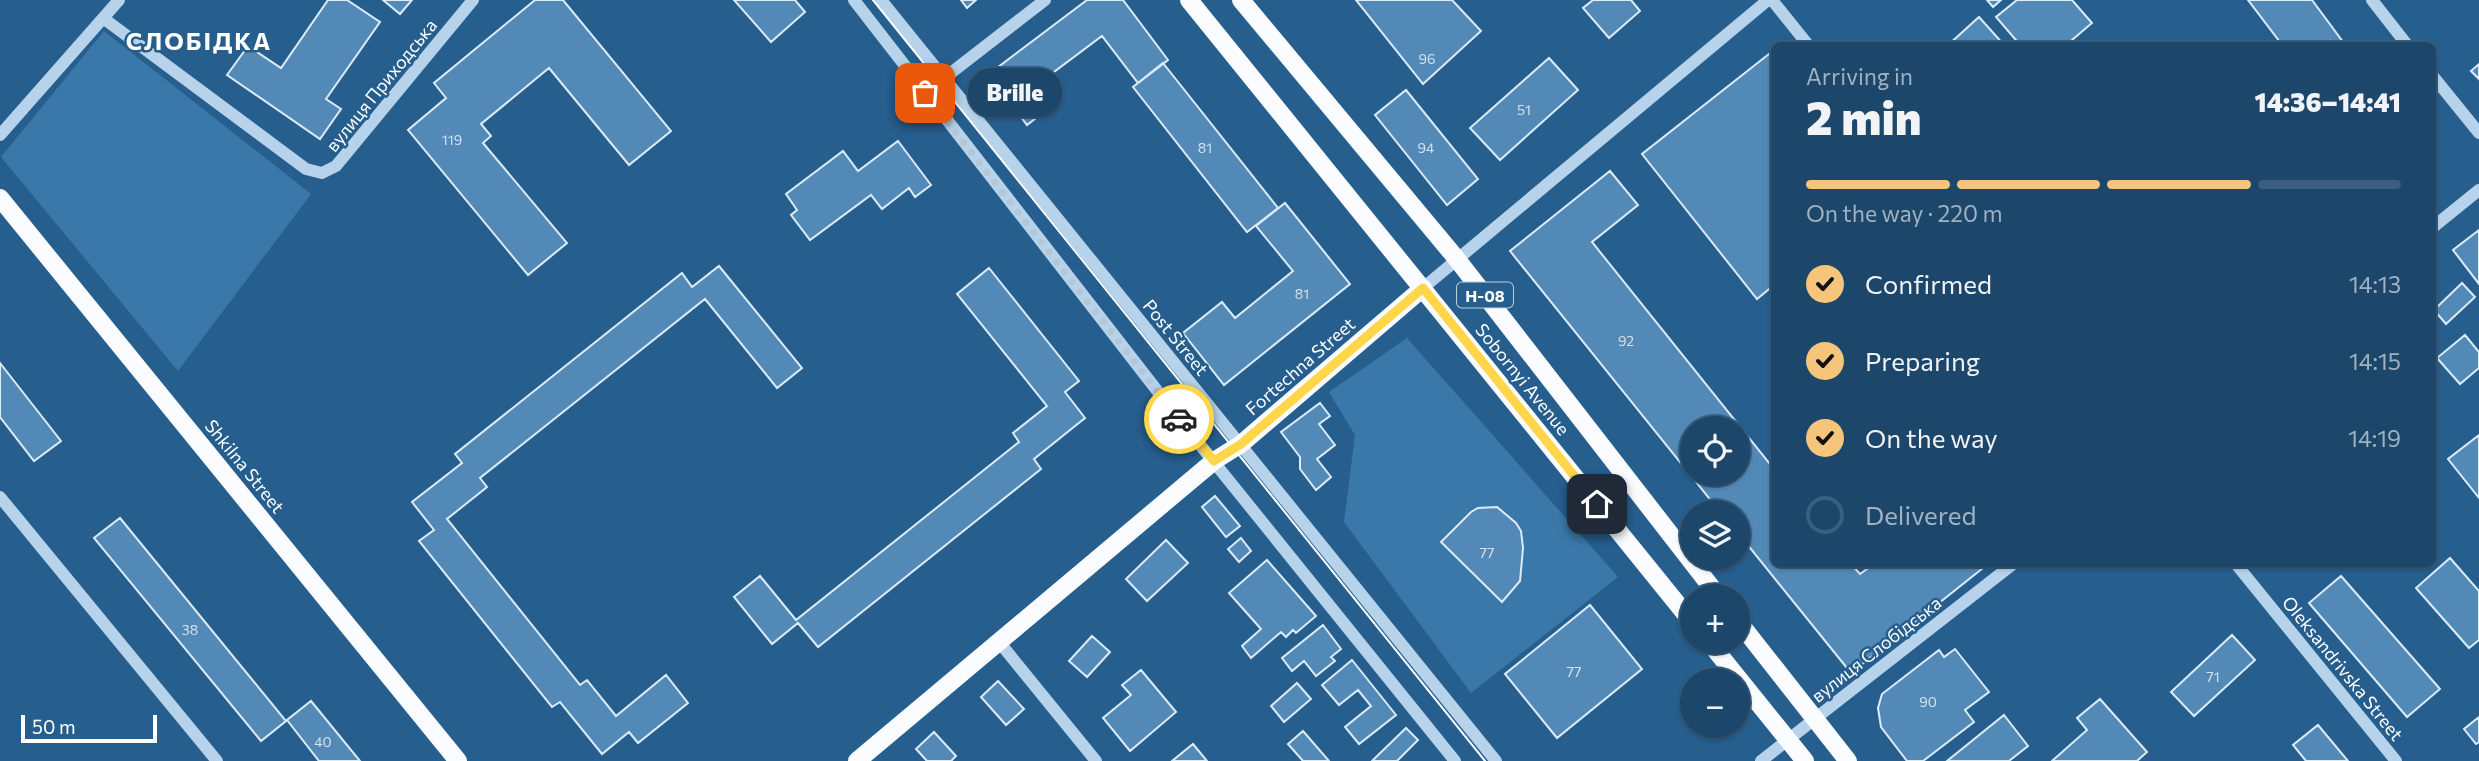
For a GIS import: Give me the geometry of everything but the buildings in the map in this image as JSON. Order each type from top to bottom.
[{"type":"main road","name":"Sobornyi Avenue","points":[[1189,0],[1680,607]]},
{"type":"main road","name":"Sobornyi Avenue","points":[[1241,0],[1456,258],[1709,584]]},
{"type":"main road","name":"Shkilna Street","points":[[0,198],[458,761]]},
{"type":"main road","name":"Fortechna Street","points":[[857,761],[1214,461],[1241,444],[1423,288]]},
{"type":"main road","points":[[1750,637],[1848,761]]},
{"type":"main road","points":[[1719,654],[1805,761]]},
{"type":"street","points":[[0,135],[119,0]]},
{"type":"street","name":"вулиця Приходська","points":[[103,19],[306,169],[322,173],[336,166],[473,0]]},
{"type":"street","points":[[854,0],[1214,461],[1455,761]]},
{"type":"street","name":"Post Street","points":[[881,0],[1496,761]]},
{"type":"street","points":[[925,93],[1045,0]]},
{"type":"street","points":[[1770,0],[1806,42]]},
{"type":"street","name":"Fortechna Street","points":[[1423,288],[1770,0]]},
{"type":"street","points":[[2372,0],[2405,42]]},
{"type":"street","points":[[2436,80],[2479,133]]},
{"type":"street","points":[[2436,225],[2479,190]]},
{"type":"street","points":[[0,497],[217,761]]},
{"type":"street","name":"вулиця Слобідська","points":[[1761,761],[2009,567]]},
{"type":"street","name":"Oleksandrivska Street","points":[[2238,567],[2396,761]]},
{"type":"street","points":[[1000,643],[1096,761]]},
{"type":"shaded area","points":[[104,31],[311,194],[178,371],[1,157]]},
{"type":"shaded area","points":[[1407,338],[1618,577],[1471,693],[1344,522],[1355,435],[1329,392]]},
{"type":"tram line","points":[[873,0],[1485,761]]},
{"type":"way so far","points":[[925,93],[1179,419]]},
{"type":"place","name":"Brille","points":[[925,93]]},
{"type":"district","name":"СЛОБІДКА","points":[[199,40]]},
{"type":"route","points":[[1179,419],[1214,461],[1241,444],[1423,288],[1597,504]]}]
